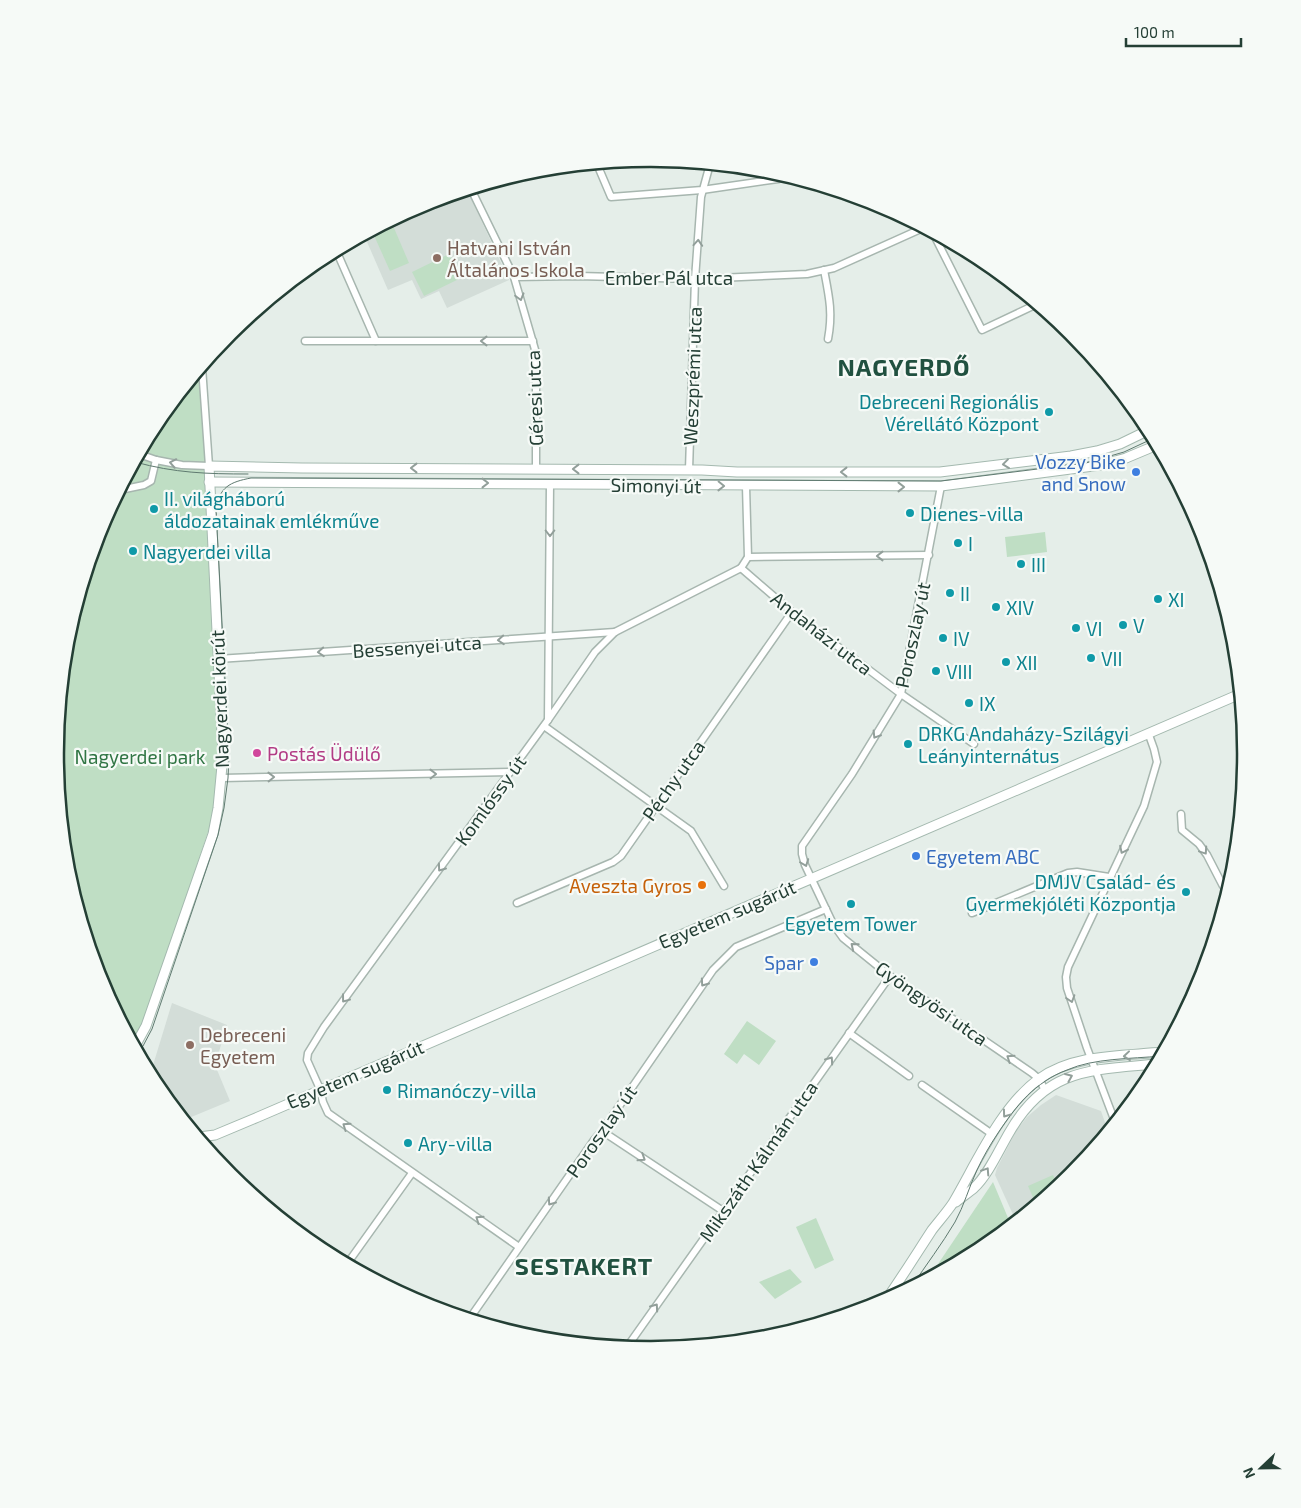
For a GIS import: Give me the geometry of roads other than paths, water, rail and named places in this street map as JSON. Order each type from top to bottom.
[{"type":"street","points":[[600,170],[611,197],[702,190],[770,180]]},
{"type":"street","name":"Weszprémi utca","points":[[689,470],[695,279],[701,197],[708,170]]},
{"type":"street","name":"Géresi utca","points":[[474,195],[514,277],[536,353],[536,469]]},
{"type":"street","name":"Ember Pál utca","points":[[514,277],[578,276],[695,279],[807,274],[834,268],[857,259],[916,231]]},
{"type":"street","points":[[937,242],[982,330],[1030,307]]},
{"type":"street","points":[[339,257],[376,341]]},
{"type":"street","points":[[824,270],[830,303],[831,321],[828,339]]},
{"type":"street","points":[[305,341],[533,341]]},
{"type":"street","name":"Nagyerdei körút","points":[[138,1040],[146,1026],[213,834],[222,778],[223,755],[209,466],[203,375]]},
{"type":"street","name":"Simonyi út","points":[[209,466],[737,472],[940,472],[1071,456],[1120,444],[1142,434]]},
{"type":"street","name":"Simonyi út","points":[[209,482],[941,486],[1101,465],[1132,456],[1151,448]]},
{"type":"street","points":[[145,456],[182,465],[209,466]]},
{"type":"street","points":[[127,489],[144,485],[151,481],[156,460]]},
{"type":"street","points":[[550,484],[549,637],[546,723],[691,831],[724,886]]},
{"type":"street","points":[[741,568],[748,557],[746,486]]},
{"type":"street","name":"Poroszlay út","points":[[802,846],[852,774],[901,694],[941,486]]},
{"type":"street","points":[[748,557],[929,555]]},
{"type":"street","name":"Andaházi utca","points":[[741,568],[792,612],[901,694],[974,744]]},
{"type":"street","name":"Komlóssy út","points":[[520,1247],[328,1113],[308,1060],[308,1054],[317,1038],[546,723],[595,652],[615,632],[741,568]]},
{"type":"street","name":"Péchy utca","points":[[517,903],[613,862],[620,856],[792,612]]},
{"type":"street","name":"Bessenyei utca","points":[[218,659],[615,632]]},
{"type":"street","name":"Egyetem sugárút","points":[[208,1140],[320,1089],[1149,735],[1234,697]]},
{"type":"street","points":[[1112,1115],[1067,988],[1066,977],[1068,967],[1144,806],[1157,762],[1149,735]]},
{"type":"street","points":[[222,778],[510,772]]},
{"type":"street","points":[[1181,814],[1182,830],[1199,844],[1222,884]]},
{"type":"street","name":"Gyöngyösi utca","points":[[802,846],[805,865],[833,924],[843,938],[890,976],[1032,1073],[1045,1090]]},
{"type":"street","points":[[972,913],[1068,873],[1077,872],[1110,877]]},
{"type":"street","name":"Poroszlay út","points":[[473,1313],[602,1131],[712,970],[736,947],[826,909]]},
{"type":"street","name":"Mikszáth Kálmán utca","points":[[632,1340],[890,976]]},
{"type":"street","points":[[849,1033],[910,1076]]},
{"type":"street","points":[[894,1287],[951,1205],[992,1134],[1016,1100],[1038,1079],[1058,1069],[1091,1059],[1155,1053]]},
{"type":"street","points":[[951,1205],[975,1187],[1025,1108],[1045,1090],[1070,1077],[1095,1070],[1148,1065]]},
{"type":"street","points":[[922,1085],[992,1134]]},
{"type":"street","points":[[602,1131],[723,1211]]},
{"type":"street","name":"Egyetem sugárút","points":[[206,1137],[215,1135]]},
{"type":"street","points":[[351,1258],[412,1173]]},
{"type":"tram line","points":[[142,1047],[152,1029],[218,835],[224,808],[229,755],[216,510],[220,496],[231,484],[251,478],[941,481],[1086,463],[1124,452],[1147,441]]},
{"type":"tram line","points":[[141,463],[164,469],[191,472],[248,474]]},
{"type":"tram line","points":[[919,1275],[955,1222],[989,1147],[1012,1113],[1027,1096],[1045,1081],[1078,1066],[1101,1061],[1153,1057]]},
{"type":"place","name":"Hatvani István Általános Iskola","points":[[437,258]]},
{"type":"place","name":"Debreceni Regionális Vérellátó Központ","points":[[1049,412]]},
{"type":"place","name":"Vozzy Bike and Snow","points":[[1136,472]]},
{"type":"place","name":"II. világháború áldozatainak emlékműve","points":[[154,509]]},
{"type":"place","name":"Dienes-villa","points":[[910,513]]},
{"type":"place","name":"I","points":[[958,543]]},
{"type":"place","name":"Nagyerdei villa","points":[[133,551]]},
{"type":"place","name":"III","points":[[1021,564]]},
{"type":"place","name":"II","points":[[950,593]]},
{"type":"place","name":"XI","points":[[1158,599]]},
{"type":"place","name":"XIV","points":[[996,607]]},
{"type":"place","name":"V","points":[[1123,625]]},
{"type":"place","name":"VI","points":[[1076,628]]},
{"type":"place","name":"IV","points":[[943,638]]},
{"type":"place","name":"VII","points":[[1091,658]]},
{"type":"place","name":"XII","points":[[1006,662]]},
{"type":"place","name":"VIII","points":[[936,671]]},
{"type":"place","name":"IX","points":[[969,703]]},
{"type":"place","name":"DRKG Andaházy-Szilágyi Leányinternátus","points":[[908,744]]},
{"type":"place","name":"Postás Üdülő","points":[[257,753]]},
{"type":"place","name":"Egyetem ABC","points":[[916,856]]},
{"type":"place","name":"Aveszta Gyros","points":[[702,885]]},
{"type":"place","name":"DMJV Család- és Gyermekjóléti Központja","points":[[1186,892]]},
{"type":"place","name":"Egyetem Tower","points":[[851,904]]},
{"type":"place","name":"Spar","points":[[814,962]]},
{"type":"place","name":"Debreceni Egyetem","points":[[190,1045]]},
{"type":"place","name":"Rimanóczy-villa","points":[[387,1090]]},
{"type":"place","name":"Ary-villa","points":[[408,1143]]},
{"type":"district","name":"NAGYERDŐ","points":[[904,366]]},
{"type":"district","name":"SESTAKERT","points":[[584,1265]]},
{"type":"park label","name":"Nagyerdei park","points":[[140,756]]}]
